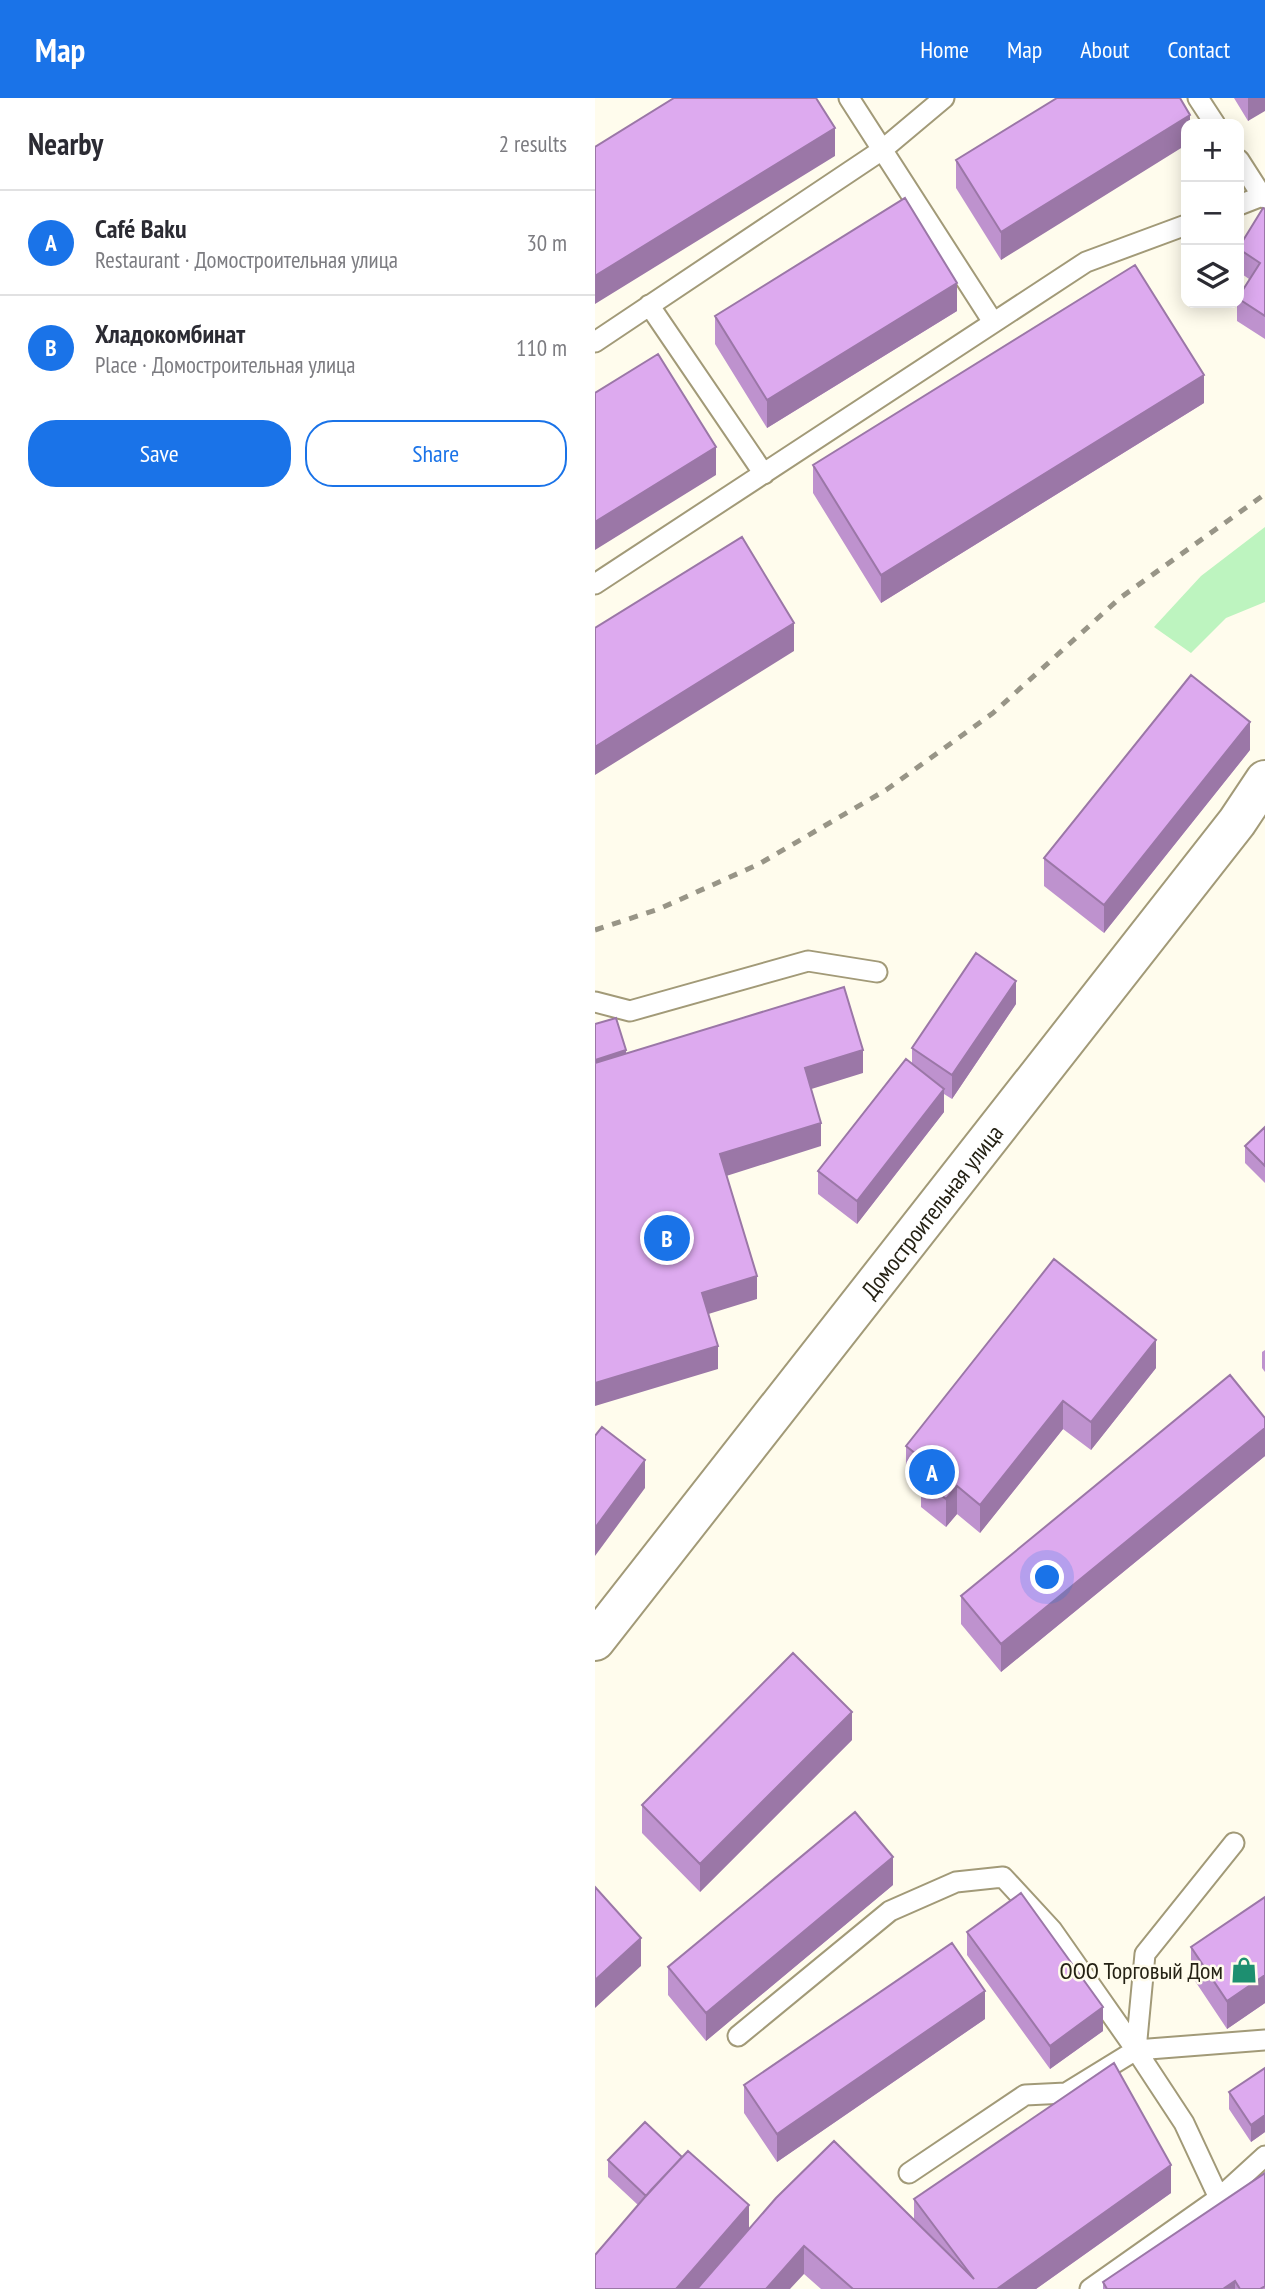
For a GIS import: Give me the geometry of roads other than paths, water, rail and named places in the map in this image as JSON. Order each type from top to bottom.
[{"type":"street","name":"Домостроительная улица","points":[[595,1641],[1237,822],[1265,780]]},
{"type":"lane","points":[[849,98],[993,322]]},
{"type":"lane","points":[[595,342],[882,150],[944,98]]},
{"type":"lane","points":[[1198,98],[1212,119]]},
{"type":"lane","points":[[1244,167],[1264,197],[1244,203]]},
{"type":"lane","points":[[595,584],[1086,262],[1181,227]]},
{"type":"lane","points":[[649,305],[764,474]]},
{"type":"lane","points":[[595,1002],[629,1011],[808,961],[877,972]]},
{"type":"lane","points":[[1136,2050],[1145,1954],[1234,1843]]},
{"type":"lane","points":[[738,2036],[890,1911],[956,1882],[1003,1877],[1052,1930],[1136,2050],[1184,2123],[1219,2198]]},
{"type":"lane","points":[[909,2173],[1025,2095],[1066,2094],[1136,2050],[1265,2040]]},
{"type":"lane","points":[[1090,2289],[1219,2198],[1265,2156]]},
{"type":"railway","points":[[595,930],[659,909],[759,864],[886,790],[993,713],[1120,598],[1265,494]]},
{"type":"place","name":"Хладокомбинат","points":[[667,1238]]},
{"type":"place","name":"Café Baku","points":[[932,1472]]},
{"type":"place","name":"ООО Торговый Дом","points":[[1244,1970]]}]
